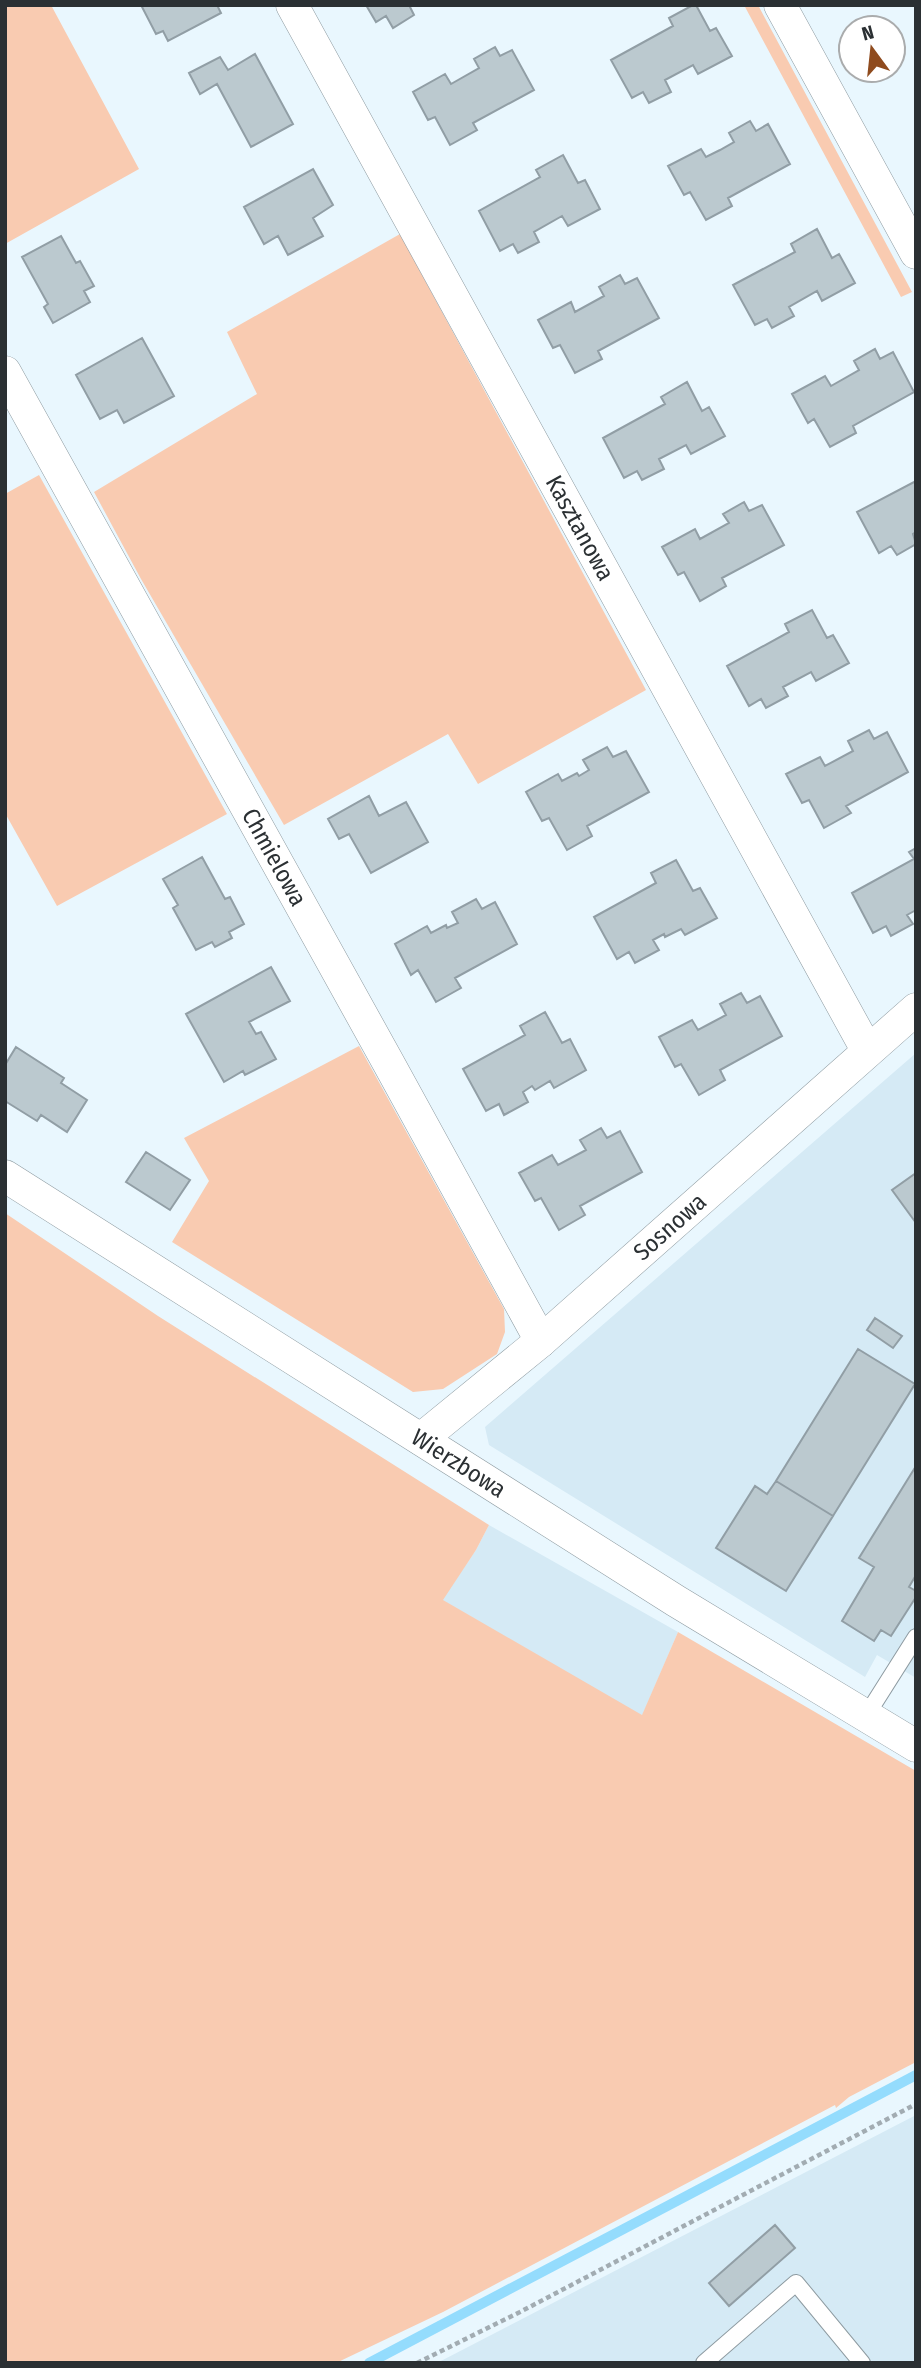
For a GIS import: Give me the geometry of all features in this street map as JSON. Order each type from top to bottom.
[{"type":"street","name":"Kasztanowa","points":[[292,5],[867,1050]]},
{"type":"street","points":[[780,5],[916,253]]},
{"type":"street","name":"Chmielowa","points":[[5,372],[390,1063],[541,1341]]},
{"type":"street","name":"Sosnowa","points":[[421,1439],[541,1341],[916,1009]]},
{"type":"street","name":"Wierzbowa","points":[[5,1176],[686,1607],[916,1746]]},
{"type":"lane","points":[[866,1716],[916,1637]]},
{"type":"lane","points":[[705,2363],[796,2283],[862,2363]]},
{"type":"path","points":[[417,2363],[520,2312],[916,2104]]},
{"type":"shaded area","points":[[5,5],[51,5],[139,169],[5,244]]},
{"type":"shaded area","points":[[744,5],[758,5],[912,292],[901,297]]},
{"type":"shaded area","points":[[400,234],[646,690],[478,784],[448,734],[284,825],[141,579],[94,492],[257,394],[227,332]]},
{"type":"shaded area","points":[[39,475],[227,814],[57,906],[5,813],[5,494]]},
{"type":"shaded area","points":[[359,1046],[504,1309],[505,1332],[497,1354],[443,1389],[413,1392],[172,1242],[209,1181],[184,1138]]},
{"type":"shaded area","points":[[916,1053],[916,1678],[877,1655],[865,1677],[489,1445],[485,1427]]},
{"type":"shaded area","points":[[5,1213],[158,1316],[489,1525],[443,1600],[642,1715],[678,1632],[916,1771],[916,2062],[849,2097],[836,2108],[835,2105],[443,2312],[336,2363],[5,2363]]},
{"type":"shaded area","points":[[489,1525],[678,1632],[642,1716],[442,1600],[476,1550]]},
{"type":"shaded area","points":[[916,2115],[916,2363],[437,2363]]},
{"type":"building","points":[[141,5],[217,5],[221,13],[168,41],[163,31],[156,34]]},
{"type":"building","points":[[366,5],[409,5],[414,15],[393,28],[386,16],[376,22]]},
{"type":"building","points":[[696,5],[710,31],[716,28],[732,56],[698,74],[693,65],[665,80],[671,92],[649,103],[643,92],[632,98],[611,60],[673,26],[669,18]]},
{"type":"building","points":[[495,47],[500,56],[512,50],[534,90],[473,123],[477,130],[450,145],[435,117],[428,120],[413,92],[445,74],[451,84],[479,68],[474,59]]},
{"type":"building","points":[[255,54],[293,124],[251,147],[217,84],[200,94],[189,73],[220,57],[228,70]]},
{"type":"building","points":[[750,121],[756,131],[768,124],[790,164],[728,198],[732,206],[706,220],[690,192],[684,195],[668,166],[701,149],[706,157],[720,150],[734,142],[729,133]]},
{"type":"building","points":[[563,155],[578,183],[585,180],[600,209],[568,226],[562,216],[534,232],[539,242],[518,253],[513,244],[500,251],[479,211],[540,177],[536,170]]},
{"type":"building","points":[[313,169],[333,205],[313,218],[323,236],[288,255],[278,236],[264,244],[244,207]]},
{"type":"building","points":[[817,229],[832,258],[839,254],[855,283],[822,301],[817,291],[789,307],[794,316],[772,328],[767,319],[755,325],[733,285],[795,252],[791,244]]},
{"type":"building","points":[[61,236],[76,263],[80,261],[94,286],[84,291],[90,302],[53,323],[44,307],[48,304],[22,257]]},
{"type":"building","points":[[620,275],[625,284],[637,278],[659,318],[598,351],[602,359],[575,373],[560,345],[553,348],[538,320],[571,302],[575,312],[604,296],[599,287]]},
{"type":"building","points":[[142,338],[174,396],[124,423],[117,410],[100,419],[76,375]]},
{"type":"building","points":[[875,349],[880,359],[893,352],[914,392],[853,426],[856,433],[830,447],[814,419],[808,423],[792,394],[825,376],[831,386],[859,370],[854,361]]},
{"type":"building","points":[[687,382],[702,411],[709,407],[725,436],[691,454],[686,445],[659,459],[664,469],[642,480],[637,471],[624,478],[603,438],[665,404],[661,397]]},
{"type":"building","points":[[916,481],[916,532],[913,534],[916,544],[897,555],[891,546],[879,553],[857,512]]},
{"type":"building","points":[[744,502],[749,511],[762,505],[784,545],[722,578],[726,586],[700,601],[684,572],[678,575],[662,547],[695,529],[700,539],[729,523],[723,514]]},
{"type":"building","points":[[812,610],[827,638],[833,635],[849,663],[816,681],[811,672],[783,687],[788,696],[766,708],[761,699],[749,706],[727,666],[789,632],[785,624]]},
{"type":"building","points":[[869,730],[874,739],[887,732],[908,772],[846,806],[851,813],[824,828],[809,800],[802,803],[786,774],[820,757],[825,766],[853,751],[848,741]]},
{"type":"building","points":[[607,747],[613,757],[626,751],[649,792],[587,826],[592,836],[567,850],[549,818],[542,821],[526,792],[558,774],[562,781],[577,773],[579,776],[589,770],[583,760]]},
{"type":"building","points":[[369,796],[379,816],[406,802],[428,842],[371,873],[349,834],[339,839],[328,819]]},
{"type":"building","points":[[916,848],[916,910],[907,915],[913,924],[891,936],[886,926],[873,933],[852,893],[914,859],[909,852]]},
{"type":"building","points":[[202,857],[225,899],[230,897],[244,924],[229,932],[232,938],[215,947],[212,942],[196,950],[173,908],[178,905],[163,879]]},
{"type":"building","points":[[676,860],[693,891],[700,888],[717,918],[685,935],[681,929],[653,940],[659,950],[635,963],[629,952],[617,959],[594,917],[656,883],[651,873]]},
{"type":"building","points":[[476,899],[482,909],[495,902],[517,944],[455,978],[461,988],[436,1002],[418,970],[411,975],[395,944],[427,926],[431,933],[446,925],[447,928],[458,923],[452,912]]},
{"type":"building","points":[[271,967],[290,1001],[249,1022],[256,1034],[261,1032],[276,1059],[245,1075],[243,1071],[224,1082],[186,1014]]},
{"type":"building","points":[[741,993],[747,1003],[760,996],[782,1036],[720,1070],[725,1080],[699,1095],[681,1064],[675,1067],[659,1037],[692,1020],[698,1030],[726,1015],[720,1004]]},
{"type":"building","points":[[545,1012],[562,1043],[570,1039],[586,1070],[554,1088],[550,1081],[535,1090],[532,1086],[523,1092],[528,1102],[504,1115],[499,1104],[486,1111],[463,1069],[525,1035],[520,1026]]},
{"type":"building","points":[[16,1047],[64,1078],[61,1083],[87,1100],[67,1132],[41,1115],[37,1121],[5,1101],[5,1065]]},
{"type":"building","points":[[601,1128],[607,1138],[620,1131],[642,1172],[580,1206],[585,1215],[559,1230],[541,1198],[535,1201],[519,1173],[552,1155],[558,1165],[586,1150],[580,1140]]},
{"type":"building","points":[[146,1152],[190,1180],[170,1210],[126,1182]]},
{"type":"building","points":[[916,1173],[916,1223],[892,1190]]},
{"type":"building","points":[[875,1318],[902,1336],[893,1348],[867,1330]]},
{"type":"building","points":[[858,1349],[915,1384],[833,1516],[776,1481]]},
{"type":"building","points":[[916,1466],[916,1575],[909,1587],[916,1591],[916,1597],[891,1636],[881,1630],[874,1641],[842,1621],[874,1567],[859,1558]]},
{"type":"building","points":[[776,1481],[833,1516],[786,1591],[716,1548],[755,1486],[767,1494]]},
{"type":"building","points":[[775,2225],[795,2248],[729,2306],[709,2283]]},
{"type":"waterway","points":[[369,2363],[916,2075]]}]
